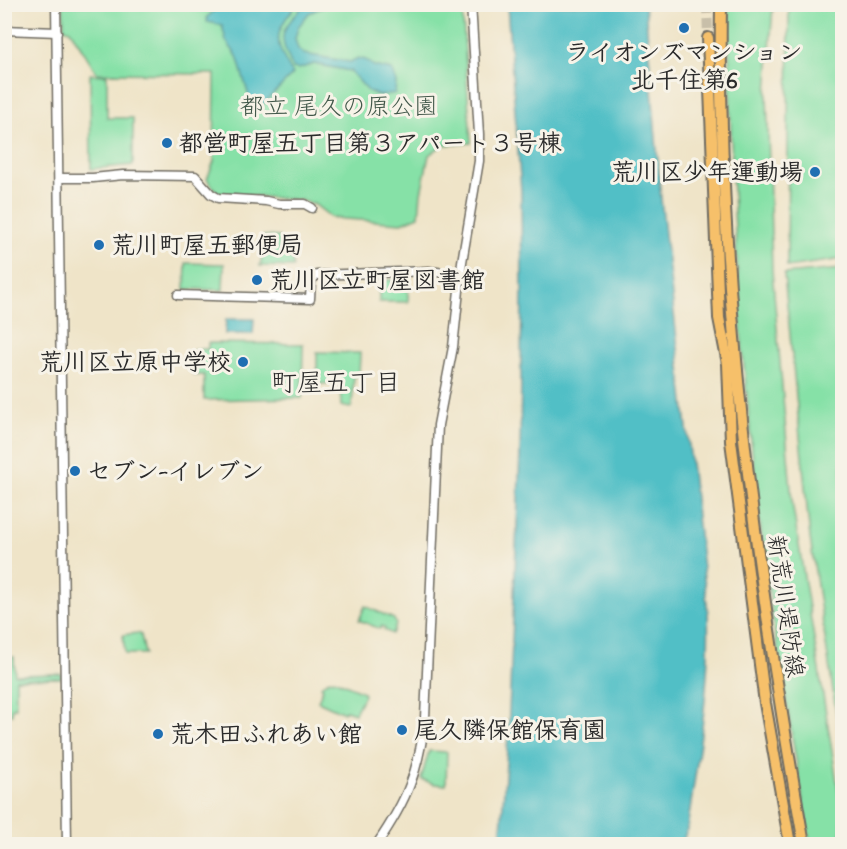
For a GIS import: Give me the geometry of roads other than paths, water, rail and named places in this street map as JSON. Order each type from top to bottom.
[{"type":"main road","name":"新荒川堤防線","points":[[721,4],[724,176],[733,373],[731,434],[765,703],[790,844]]},
{"type":"main road","name":"新荒川堤防線","points":[[708,38],[718,307],[733,373],[760,574],[804,844]]},
{"type":"street","points":[[56,4],[67,844]]},
{"type":"street","points":[[377,844],[402,806],[412,782],[423,738],[438,425],[453,347],[479,153],[471,4]]},
{"type":"street","points":[[4,30],[57,32]]},
{"type":"street","points":[[59,178],[93,178],[132,174],[195,176],[211,194],[218,198],[305,204],[312,208]]},
{"type":"street","points":[[178,295],[310,299],[311,280],[318,275],[429,271],[461,275]]},
{"type":"water","points":[[214,5],[297,5],[283,23],[278,38],[282,54],[293,74],[262,105],[250,100],[237,56],[226,41],[222,25],[207,22],[207,17],[214,11]]},
{"type":"water","points":[[304,5],[328,5],[309,13],[298,27],[295,39],[298,49],[304,54],[350,62],[358,58],[374,66],[392,70],[396,82],[395,93],[379,96],[368,91],[350,71],[314,64],[298,69],[293,68],[285,48],[284,34],[290,21]]},
{"type":"water","points":[[507,5],[645,5],[661,199],[708,613],[708,667],[703,721],[687,829],[682,844],[500,844],[508,736],[520,453],[522,288],[521,191]]},
{"type":"water","points":[[226,319],[254,319],[253,334],[225,334]]},
{"type":"tunnel","points":[[707,4],[708,38]]},
{"type":"place","name":"ライオンズマンション 北千住第6","points":[[684,28]]},
{"type":"place","name":"都営町屋五丁目第３アパート３号棟","points":[[167,143]]},
{"type":"place","name":"荒川区少年運動場","points":[[815,172]]},
{"type":"place","name":"荒川町屋五郵便局","points":[[99,245]]},
{"type":"place","name":"荒川区立町屋図書館","points":[[257,280]]},
{"type":"place","name":"荒川区立原中学校","points":[[243,362]]},
{"type":"place","name":"セブン-イレブン","points":[[75,471]]},
{"type":"place","name":"尾久隣保館保育園","points":[[402,730]]},
{"type":"place","name":"荒木田ふれあい館","points":[[158,734]]},
{"type":"district","name":"町屋五丁目","points":[[336,382]]},
{"type":"park label","name":"都立 尾久の原公園","points":[[339,106]]}]
